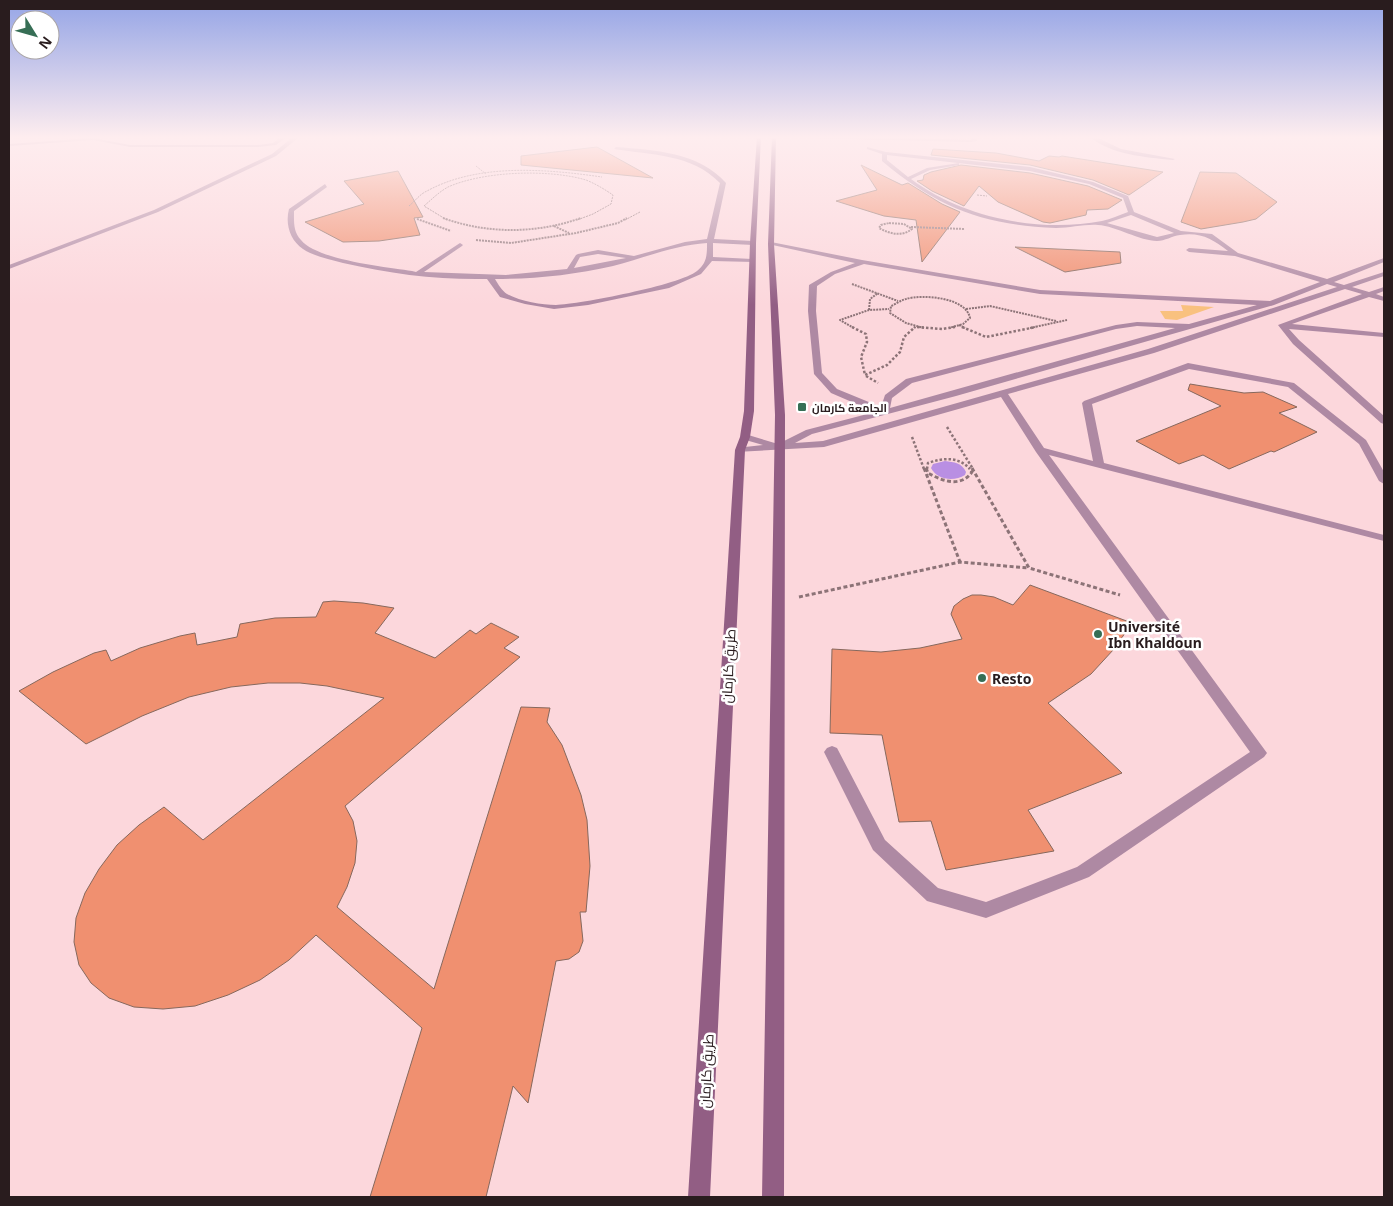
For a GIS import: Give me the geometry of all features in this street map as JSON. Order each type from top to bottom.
[{"type":"street","points":[[9,267],[156,211],[195,192]]},
{"type":"street","points":[[316,192],[291,210],[292,234],[299,245],[321,255],[384,270],[416,275],[490,278],[569,272],[637,258],[684,244],[710,241],[753,243]]},
{"type":"street","points":[[490,278],[503,295],[525,302],[554,307],[588,303],[666,286],[699,273],[710,259],[710,241],[721,192]]},
{"type":"street","name":"طريق كارمان","points":[[699,1197],[743,444],[750,411],[752,261],[756,192]]},
{"type":"street","points":[[772,192],[771,244],[780,415],[773,1197]]},
{"type":"street","points":[[928,192],[944,202],[992,218],[1057,226],[1099,223],[1131,213],[1180,233],[1210,235],[1236,254]]},
{"type":"street","points":[[1114,192],[1126,197],[1131,213]]},
{"type":"street","points":[[1099,223],[1157,239],[1180,233]]},
{"type":"street","points":[[416,275],[460,244]]},
{"type":"street","points":[[771,244],[863,262],[1040,292],[1271,303]]},
{"type":"street","points":[[1189,250],[1236,254],[1384,299]]},
{"type":"street","points":[[569,272],[578,256],[598,252],[637,258]]},
{"type":"street","points":[[710,259],[752,261]]},
{"type":"street","points":[[780,447],[809,432],[1271,303],[1384,260]]},
{"type":"street","points":[[863,262],[828,276],[813,285],[812,311],[818,374],[834,391],[884,412]]},
{"type":"street","points":[[743,444],[780,447],[824,444],[1151,350],[1384,274]]},
{"type":"street","points":[[628,285],[638,292]]},
{"type":"street","points":[[1282,326],[1384,289]]},
{"type":"street","points":[[884,412],[888,397],[909,381],[1116,326],[1137,324],[1187,326]]},
{"type":"street","points":[[1282,326],[1384,335]]},
{"type":"street","points":[[1282,326],[1296,342],[1384,421]]},
{"type":"street","points":[[1099,465],[1087,403],[1188,366],[1290,385],[1362,442],[1384,481]]},
{"type":"street","points":[[832,752],[879,845],[933,894],[986,910],[1083,872],[1259,753],[1040,450],[1002,393]]},
{"type":"street","points":[[1040,450],[1384,538]]},
{"type":"path","points":[[409,206],[419,194],[423,192]]},
{"type":"path","points":[[440,192],[424,206],[433,215],[456,224],[484,228],[516,229],[553,226],[599,213],[610,204],[612,195],[609,192]]},
{"type":"path","points":[[970,194],[987,196]]},
{"type":"path","points":[[467,239],[511,243],[569,234],[618,223],[640,212]]},
{"type":"path","points":[[417,219],[450,231],[473,234],[460,244]]},
{"type":"path","points":[[911,227],[912,229],[909,232],[900,233],[884,232],[879,228],[881,225],[894,223],[911,227],[972,230]]},
{"type":"path","points":[[553,226],[569,234]]},
{"type":"path","points":[[828,276],[898,301]]},
{"type":"path","points":[[870,310],[868,305],[870,299],[878,293]]},
{"type":"path","points":[[889,309],[893,316],[899,320],[916,326],[939,328],[960,325],[970,318],[970,313],[966,309],[951,301],[932,297],[913,297],[898,301],[889,309],[870,310],[840,320],[866,334],[867,342],[861,357],[865,375],[887,365],[900,352],[904,338],[916,326]]},
{"type":"path","points":[[966,309],[990,306],[1057,321]]},
{"type":"path","points":[[937,411],[1029,568]]},
{"type":"path","points":[[906,420],[960,562]]},
{"type":"path","points":[[926,470],[928,463],[944,458],[963,462],[972,470]]},
{"type":"path","points":[[926,470],[935,478],[954,482],[970,477],[972,470]]},
{"type":"path","points":[[778,602],[960,562],[1029,568],[1152,605]]},
{"type":"shaded area","points":[[1181,305],[1214,307],[1177,320],[1165,319],[1160,311],[1183,311]]},
{"type":"shaded area","points":[[945,461],[960,465],[966,472],[965,475],[956,479],[946,479],[937,475],[931,468],[933,464]]},
{"type":"building","points":[[354,192],[410,192],[423,217],[414,218],[420,235],[379,241],[343,242],[305,222],[364,204]]},
{"type":"building","points":[[869,192],[923,192],[960,212],[922,262],[916,220],[884,216],[836,201]]},
{"type":"building","points":[[935,192],[974,192],[964,206]]},
{"type":"building","points":[[986,192],[1103,192],[1122,200],[1108,209],[1087,210],[1086,215],[1050,223],[1043,222],[998,202]]},
{"type":"building","points":[[1192,192],[1263,192],[1277,202],[1256,219],[1243,222],[1201,229],[1181,222]]},
{"type":"building","points":[[1015,247],[1120,252],[1121,263],[1065,272]]},
{"type":"building","points":[[1190,384],[1244,393],[1263,392],[1297,407],[1279,413],[1317,432],[1274,452],[1271,451],[1229,469],[1203,455],[1179,464],[1136,441],[1221,406],[1188,390]]},
{"type":"building","points":[[1030,585],[1132,623],[1114,649],[1091,674],[1048,703],[1122,773],[1028,810],[1054,851],[946,870],[931,821],[899,822],[882,735],[830,733],[832,649],[881,652],[920,648],[962,639],[951,614],[954,606],[972,595],[994,597],[1013,605]]},
{"type":"building","points":[[334,601],[394,608],[375,633],[435,658],[470,630],[476,634],[491,623],[519,637],[504,648],[520,657],[345,806],[353,821],[357,841],[355,863],[347,887],[337,907],[434,989],[521,707],[550,708],[547,722],[562,745],[581,795],[587,820],[590,866],[586,912],[580,912],[583,941],[579,952],[569,959],[556,961],[528,1103],[513,1086],[486,1197],[370,1197],[422,1028],[316,935],[289,960],[260,980],[228,995],[195,1006],[163,1009],[134,1007],[109,998],[91,983],[79,965],[74,942],[76,918],[85,893],[99,869],[117,845],[139,825],[164,807],[203,840],[384,698],[327,686],[300,683],[268,683],[231,687],[189,697],[142,716],[86,744],[19,691],[53,672],[94,653],[106,650],[111,661],[140,648],[195,633],[197,645],[237,637],[240,624],[275,618],[316,617],[323,602]]},
{"type":"place","name":"الجامعة كارمان","points":[[802,407]]},
{"type":"place","name":"Université Ibn Khaldoun","points":[[1098,634]]},
{"type":"place","name":"Resto","points":[[982,678]]}]
